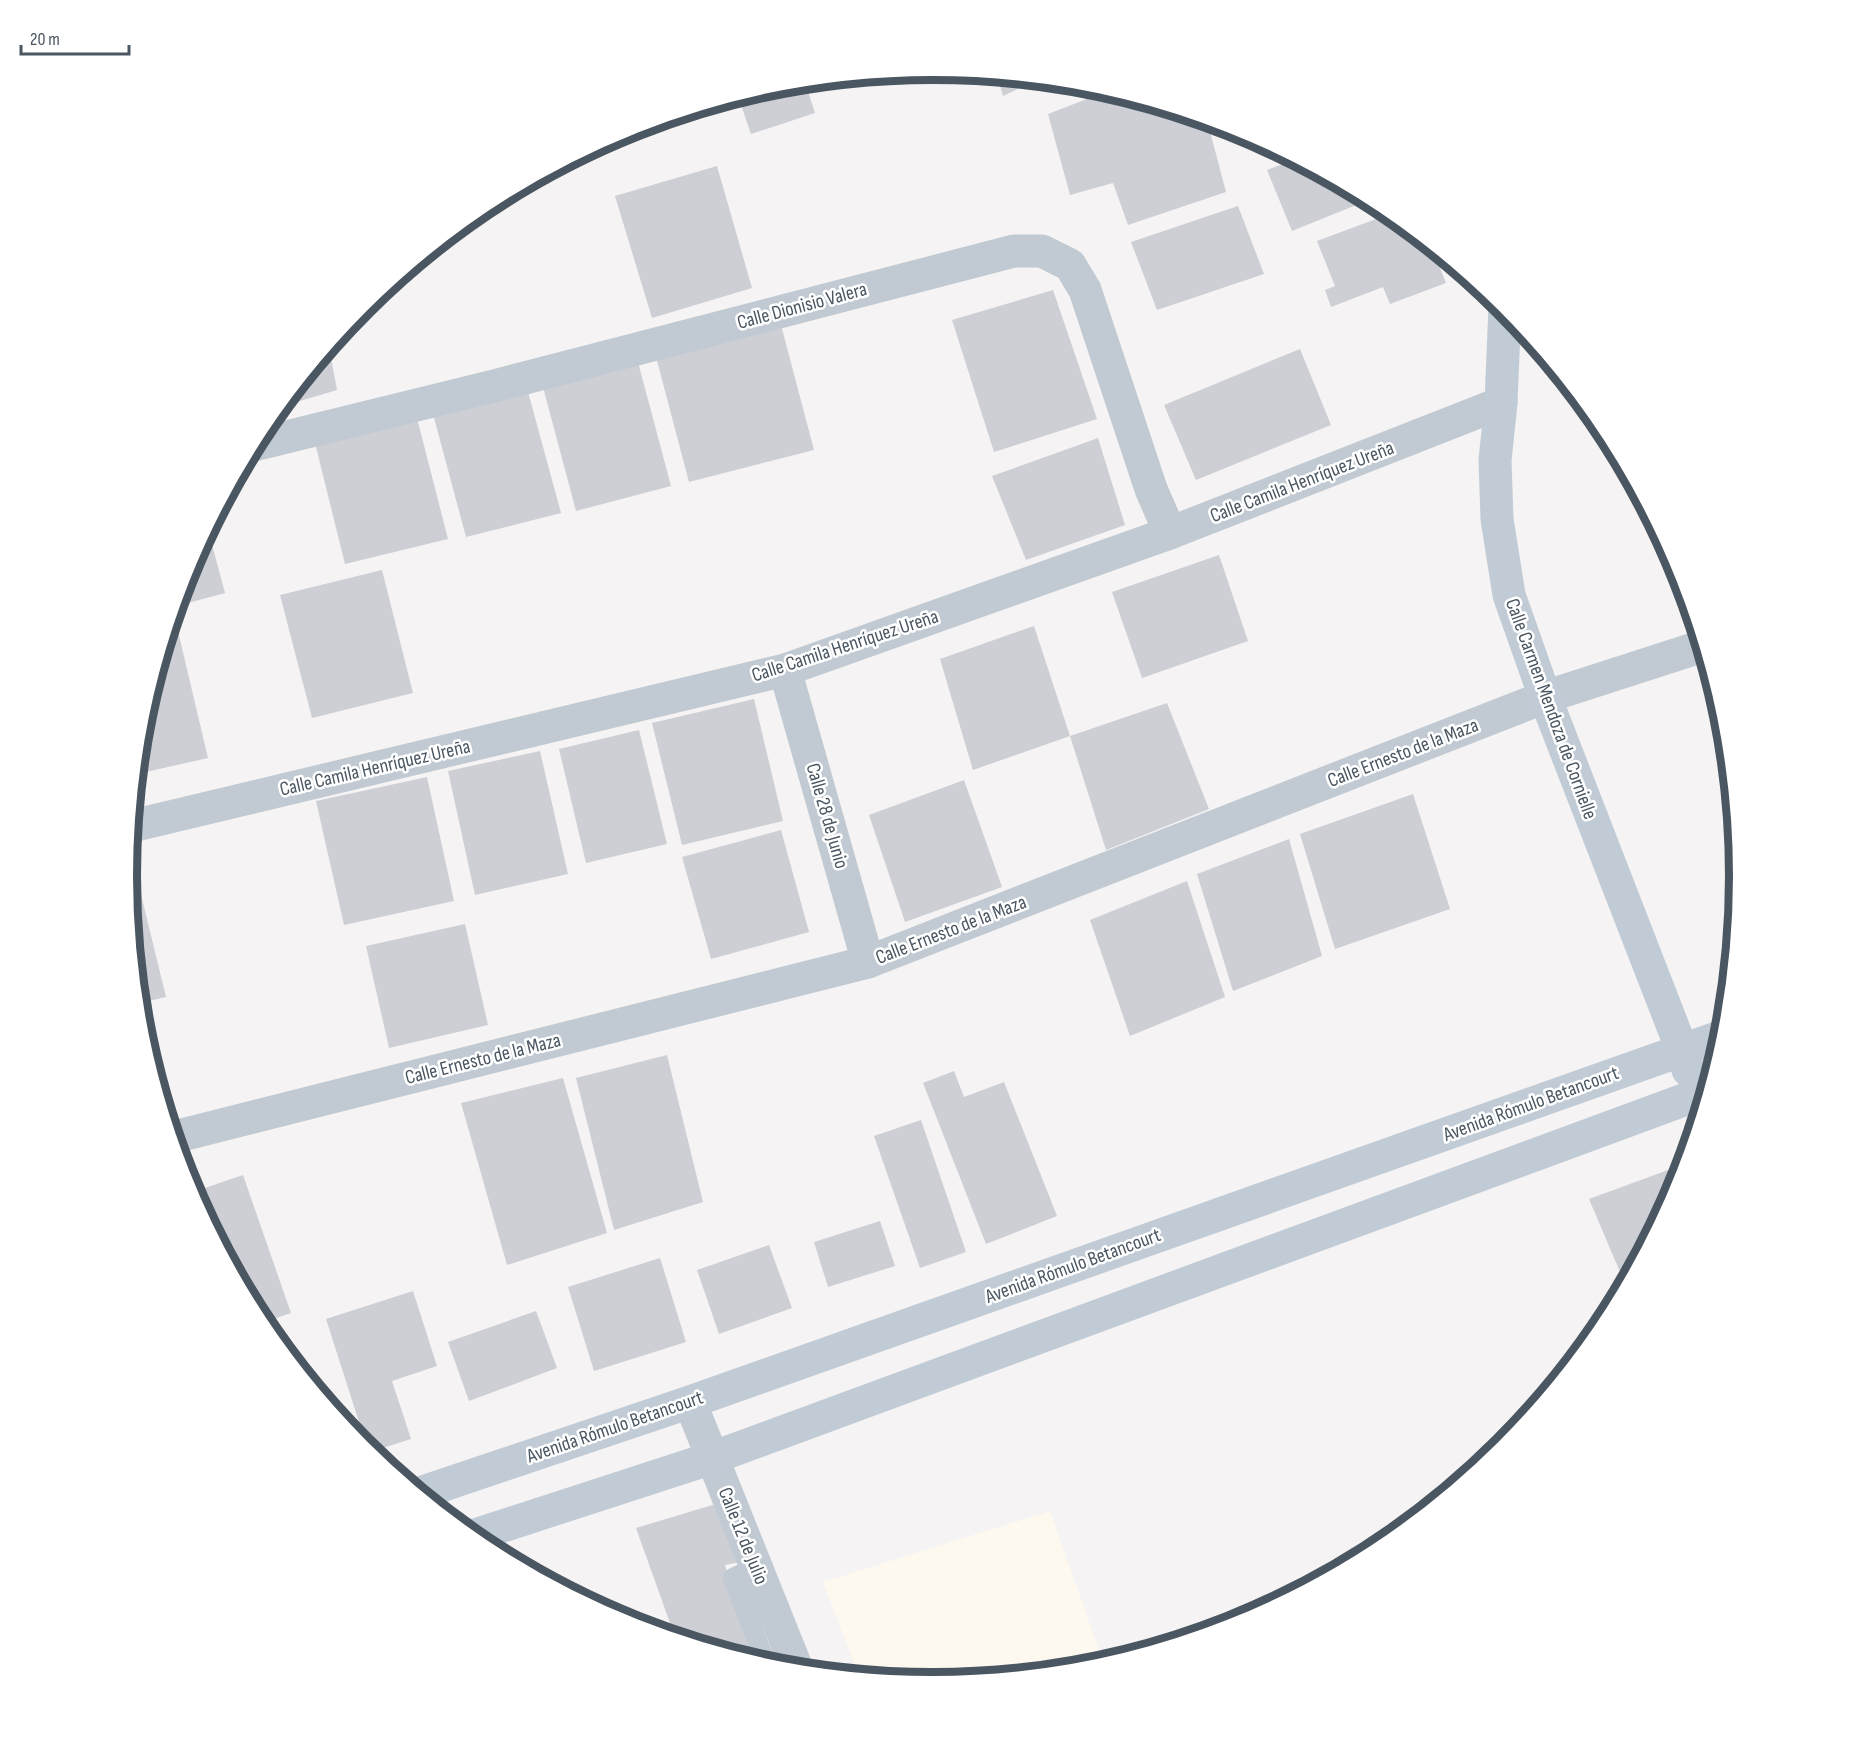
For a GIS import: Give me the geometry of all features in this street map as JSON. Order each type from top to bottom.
[{"type":"main road","name":"Calle Carmen Mendoza de Cornielle","points":[[1504,321],[1501,403],[1495,460],[1497,519],[1509,595],[1545,698],[1682,1050],[1701,1090]]},
{"type":"main road","name":"Avenida Rómulo Betancourt","points":[[428,1490],[690,1402],[1713,1039]]},
{"type":"main road","points":[[483,1532],[712,1458],[1699,1094]]},
{"type":"street","name":"Calle Dionisio Valera","points":[[266,442],[509,382],[1014,251],[1042,251],[1070,266],[1085,290],[1151,489],[1170,533]]},
{"type":"street","name":"Calle Camila Henríquez Ureña","points":[[139,824],[785,670],[1170,533],[1501,403]]},
{"type":"street","name":"Calle Ernesto de la Maza","points":[[181,1135],[868,962],[1545,698],[1696,648]]},
{"type":"street","name":"Calle 28 de Junio","points":[[785,670],[868,962]]},
{"type":"street","name":"Calle 12 de Julio","points":[[690,1402],[793,1659]]},
{"type":"lane","points":[[756,1567],[732,1578],[762,1653]]},
{"type":"shaded area","points":[[1050,1511],[1099,1650],[1063,1662],[986,1671],[934,1672],[856,1669],[823,1582]]},
{"type":"building","points":[[999,82],[1027,85],[1003,96]]},
{"type":"building","points":[[808,90],[815,113],[751,134],[741,104]]},
{"type":"building","points":[[1094,96],[1140,107],[1209,129],[1226,192],[1128,225],[1113,183],[1070,195],[1048,114]]},
{"type":"building","points":[[1287,162],[1360,203],[1292,231],[1267,170]]},
{"type":"building","points":[[717,166],[752,288],[652,318],[615,196]]},
{"type":"building","points":[[1238,206],[1264,274],[1157,310],[1131,242]]},
{"type":"building","points":[[1381,217],[1436,258],[1446,283],[1390,304],[1383,287],[1331,307],[1325,290],[1335,286],[1317,241]]},
{"type":"building","points":[[1053,290],[1097,419],[994,452],[952,320]]},
{"type":"building","points":[[781,325],[814,450],[689,482],[656,357]]},
{"type":"building","points":[[1300,349],[1331,425],[1196,480],[1164,405]]},
{"type":"building","points":[[331,356],[337,390],[293,403]]},
{"type":"building","points":[[638,362],[671,486],[576,511],[543,387]]},
{"type":"building","points":[[527,388],[561,513],[466,537],[433,414]]},
{"type":"building","points":[[417,418],[448,539],[345,564],[315,443]]},
{"type":"building","points":[[1098,438],[1125,525],[1026,560],[992,476]]},
{"type":"building","points":[[211,542],[225,593],[186,604]]},
{"type":"building","points":[[1219,555],[1248,641],[1142,678],[1112,592]]},
{"type":"building","points":[[382,570],[413,693],[312,718],[280,595]]},
{"type":"building","points":[[1034,626],[1070,736],[973,770],[940,659]]},
{"type":"building","points":[[177,629],[208,758],[144,772],[153,721]]},
{"type":"building","points":[[754,699],[783,821],[682,845],[652,723]]},
{"type":"building","points":[[1167,703],[1209,809],[1106,850],[1070,736]]},
{"type":"building","points":[[639,730],[667,844],[586,863],[559,749]]},
{"type":"building","points":[[540,751],[568,874],[475,895],[448,771]]},
{"type":"building","points":[[427,777],[454,901],[344,925],[316,801]]},
{"type":"building","points":[[964,780],[1002,887],[905,922],[869,815]]},
{"type":"building","points":[[1413,794],[1450,909],[1335,949],[1300,834]]},
{"type":"building","points":[[781,830],[809,932],[711,959],[682,857]]},
{"type":"building","points":[[1289,839],[1322,956],[1233,991],[1197,874]]},
{"type":"building","points":[[137,878],[166,997],[148,1001],[139,928]]},
{"type":"building","points":[[1187,881],[1225,997],[1130,1036],[1090,920]]},
{"type":"building","points":[[465,924],[488,1025],[389,1048],[366,946]]},
{"type":"building","points":[[667,1055],[703,1202],[614,1230],[576,1078]]},
{"type":"building","points":[[954,1071],[964,1097],[1004,1082],[1057,1216],[986,1244],[923,1083]]},
{"type":"building","points":[[563,1078],[607,1233],[507,1265],[461,1103]]},
{"type":"building","points":[[921,1120],[966,1252],[920,1268],[874,1136]]},
{"type":"building","points":[[1675,1167],[1648,1228],[1622,1277],[1589,1199]]},
{"type":"building","points":[[243,1175],[291,1313],[272,1319],[244,1274],[202,1189]]},
{"type":"building","points":[[880,1221],[895,1266],[828,1287],[814,1242]]},
{"type":"building","points":[[769,1245],[792,1308],[719,1334],[697,1270]]},
{"type":"building","points":[[660,1258],[686,1342],[594,1371],[568,1287]]},
{"type":"building","points":[[413,1291],[437,1366],[392,1381],[411,1439],[381,1449],[361,1429],[326,1319]]},
{"type":"building","points":[[536,1311],[557,1368],[469,1401],[448,1342]]},
{"type":"building","points":[[719,1503],[741,1562],[725,1565],[751,1650],[672,1628],[636,1528]]}]
